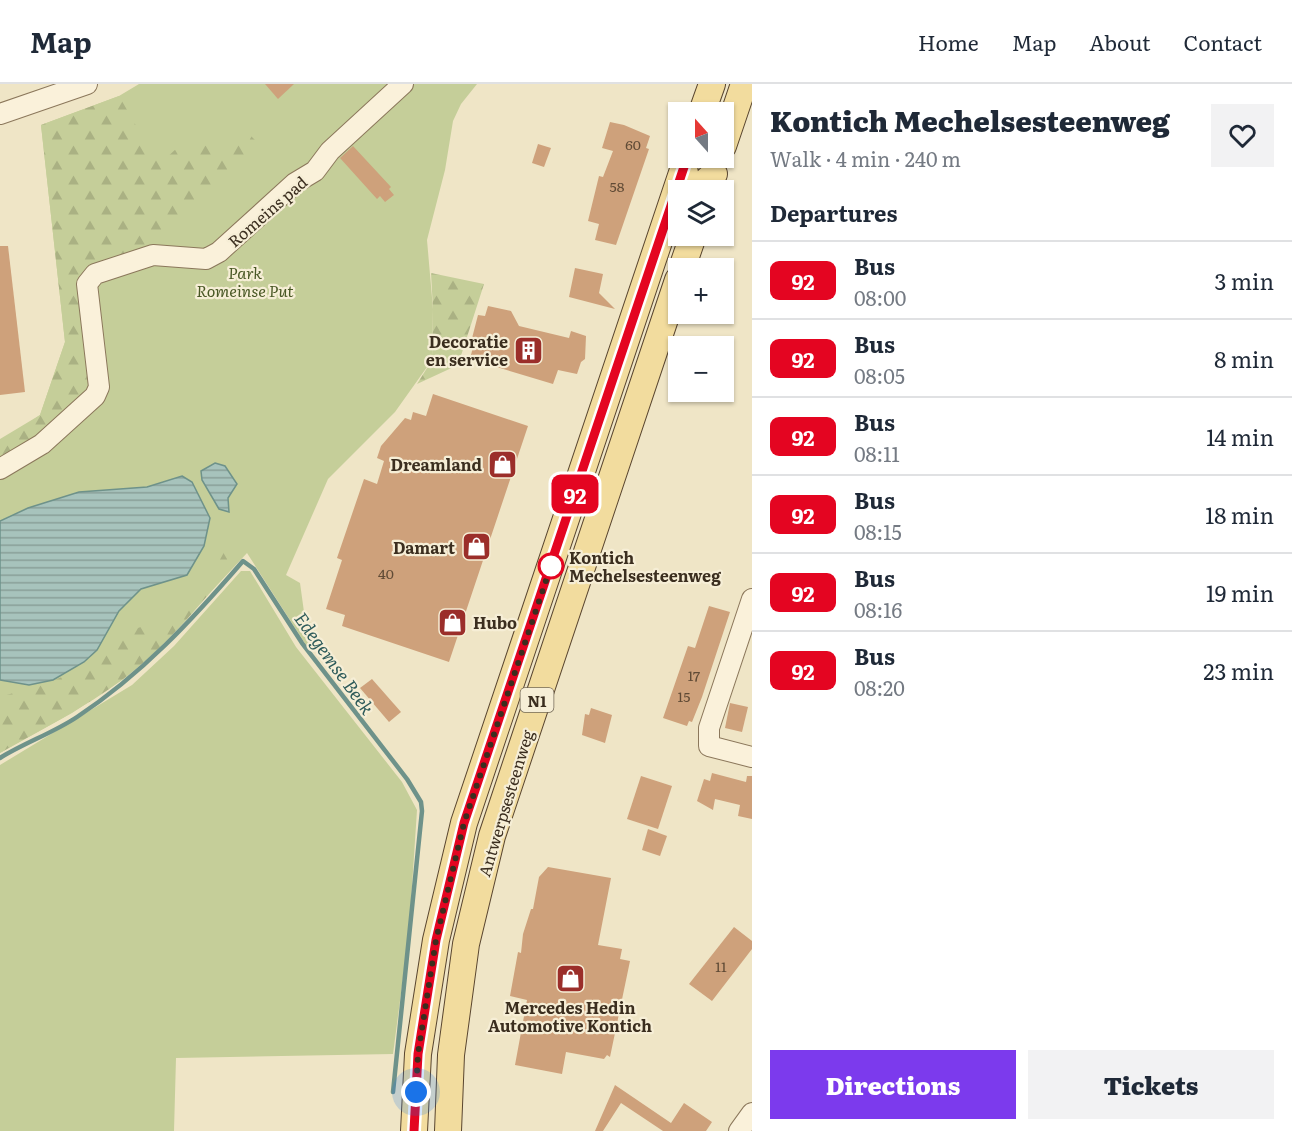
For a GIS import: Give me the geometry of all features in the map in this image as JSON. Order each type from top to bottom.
[{"type":"main road","points":[[706,102],[712,84]]},
{"type":"main road","points":[[734,114],[744,84]]},
{"type":"main road","name":"Antwerpsesteenweg","points":[[414,1131],[418,1054],[436,940],[464,823],[670,246]]},
{"type":"main road","name":"Antwerpsesteenweg","points":[[448,1131],[451,1055],[466,944],[492,836],[668,310]]},
{"type":"street","points":[[0,114],[87,84]]},
{"type":"street","name":"Romeins pad","points":[[0,469],[42,444],[95,396],[99,387],[87,285],[94,274],[153,255],[207,259],[219,252],[295,183],[315,171],[333,148],[404,84]]},
{"type":"street","points":[[752,598],[709,728],[708,740],[709,746],[752,757]]},
{"type":"street","points":[[739,1131],[752,1113]]},
{"type":"green space","name":"Park Romeinse Put","points":[[139,84],[477,84],[461,104],[453,121],[445,170],[427,240],[433,309],[432,360],[395,412],[328,479],[286,575],[300,583],[304,612],[316,632],[308,648],[247,553],[193,611],[125,678],[72,713],[0,753],[0,443],[40,415],[65,342],[41,125],[119,96]]},
{"type":"green space","points":[[119,96],[138,129],[162,162],[178,147],[230,144],[245,130],[261,146],[168,224],[145,253],[123,262],[82,271],[94,386],[64,417],[0,464],[0,439],[40,415],[65,342],[41,125]]},
{"type":"green space","points":[[431,273],[484,284],[458,365],[417,384],[432,360]]},
{"type":"green space","points":[[228,545],[239,559],[184,622],[139,667],[94,699],[0,753],[0,697],[61,678],[87,662],[99,651],[108,637],[164,620],[205,587]]},
{"type":"green space","points":[[241,571],[250,571],[296,647],[402,782],[417,810],[409,932],[393,1054],[176,1058],[174,1131],[0,1131],[0,765],[132,685],[174,646]]},
{"type":"water","points":[[215,463],[225,466],[237,484],[228,498],[229,512],[219,509],[202,480],[201,471]]},
{"type":"water","points":[[182,476],[192,482],[210,518],[204,546],[187,575],[141,589],[119,611],[97,650],[84,662],[53,680],[29,685],[0,680],[0,521],[28,508],[79,492],[147,487]]},
{"type":"building","points":[[265,84],[294,84],[278,99]]},
{"type":"building","points":[[610,122],[650,136],[646,148],[649,149],[616,245],[595,240],[599,224],[588,221],[599,176],[603,177],[613,151],[602,148]]},
{"type":"building","points":[[538,144],[551,148],[544,167],[532,163]]},
{"type":"building","points":[[353,146],[391,187],[389,189],[394,195],[385,202],[380,196],[377,199],[340,158]]},
{"type":"building","points":[[0,246],[8,246],[25,392],[0,395]]},
{"type":"building","points":[[575,268],[603,274],[599,293],[615,309],[569,297]]},
{"type":"building","name":"Decoratie en service","points":[[488,306],[511,311],[519,326],[569,338],[571,331],[586,336],[585,359],[581,362],[577,374],[558,370],[553,384],[470,359],[474,343],[471,342],[478,315],[485,316]]},
{"type":"building","points":[[433,394],[528,426],[449,662],[342,626],[345,615],[326,609],[342,560],[337,558],[364,479],[377,484],[384,461],[377,458],[381,446],[405,418],[411,420],[413,412],[426,416]]},
{"type":"building","points":[[709,606],[730,612],[702,697],[692,722],[689,721],[687,726],[663,718],[688,646],[695,648]]},
{"type":"building","points":[[372,679],[401,712],[389,722],[360,688]]},
{"type":"building","points":[[730,703],[748,707],[742,732],[725,728]]},
{"type":"building","points":[[591,708],[612,715],[605,743],[582,735],[585,714],[589,715]]},
{"type":"building","points":[[712,773],[746,782],[747,776],[752,776],[752,819],[738,816],[740,805],[715,799],[713,810],[697,801],[704,779],[710,781]]},
{"type":"building","points":[[641,776],[672,786],[658,829],[627,819]]},
{"type":"building","points":[[648,829],[667,836],[660,856],[642,850]]},
{"type":"building","name":"Mercedes Hedin Automotive Kontich","points":[[548,867],[611,878],[598,945],[622,949],[620,959],[630,961],[610,1057],[607,1055],[604,1059],[566,1052],[562,1074],[515,1065],[527,1000],[510,996],[518,952],[521,953],[523,934],[531,909],[533,909],[539,877]]},
{"type":"building","points":[[734,927],[752,941],[752,949],[712,1001],[689,984]]},
{"type":"building","points":[[615,1085],[671,1123],[684,1103],[712,1122],[706,1131],[663,1131],[621,1103],[603,1131],[595,1131]]},
{"type":"waterway","name":"Edegemse Beek","points":[[0,758],[68,723],[101,700],[165,645],[243,561],[254,569],[302,643],[407,779],[421,802],[422,811],[393,1092]]},
{"type":"bus line","name":"92","points":[[414,1131],[418,1054],[436,940],[464,823],[684,168]]},
{"type":"place","name":"Decoratie en service","points":[[529,350]]},
{"type":"place","name":"Dreamland","points":[[503,464]]},
{"type":"place","name":"Damart","points":[[476,547]]},
{"type":"place","name":"Kontich Mechelsesteenweg","points":[[551,566]]},
{"type":"place","name":"Hubo","points":[[452,622]]},
{"type":"place","name":"Mercedes Hedin Automotive Kontich","points":[[570,979]]},
{"type":"route","points":[[416,1092],[418,1054],[436,940],[464,823],[551,566]]}]
